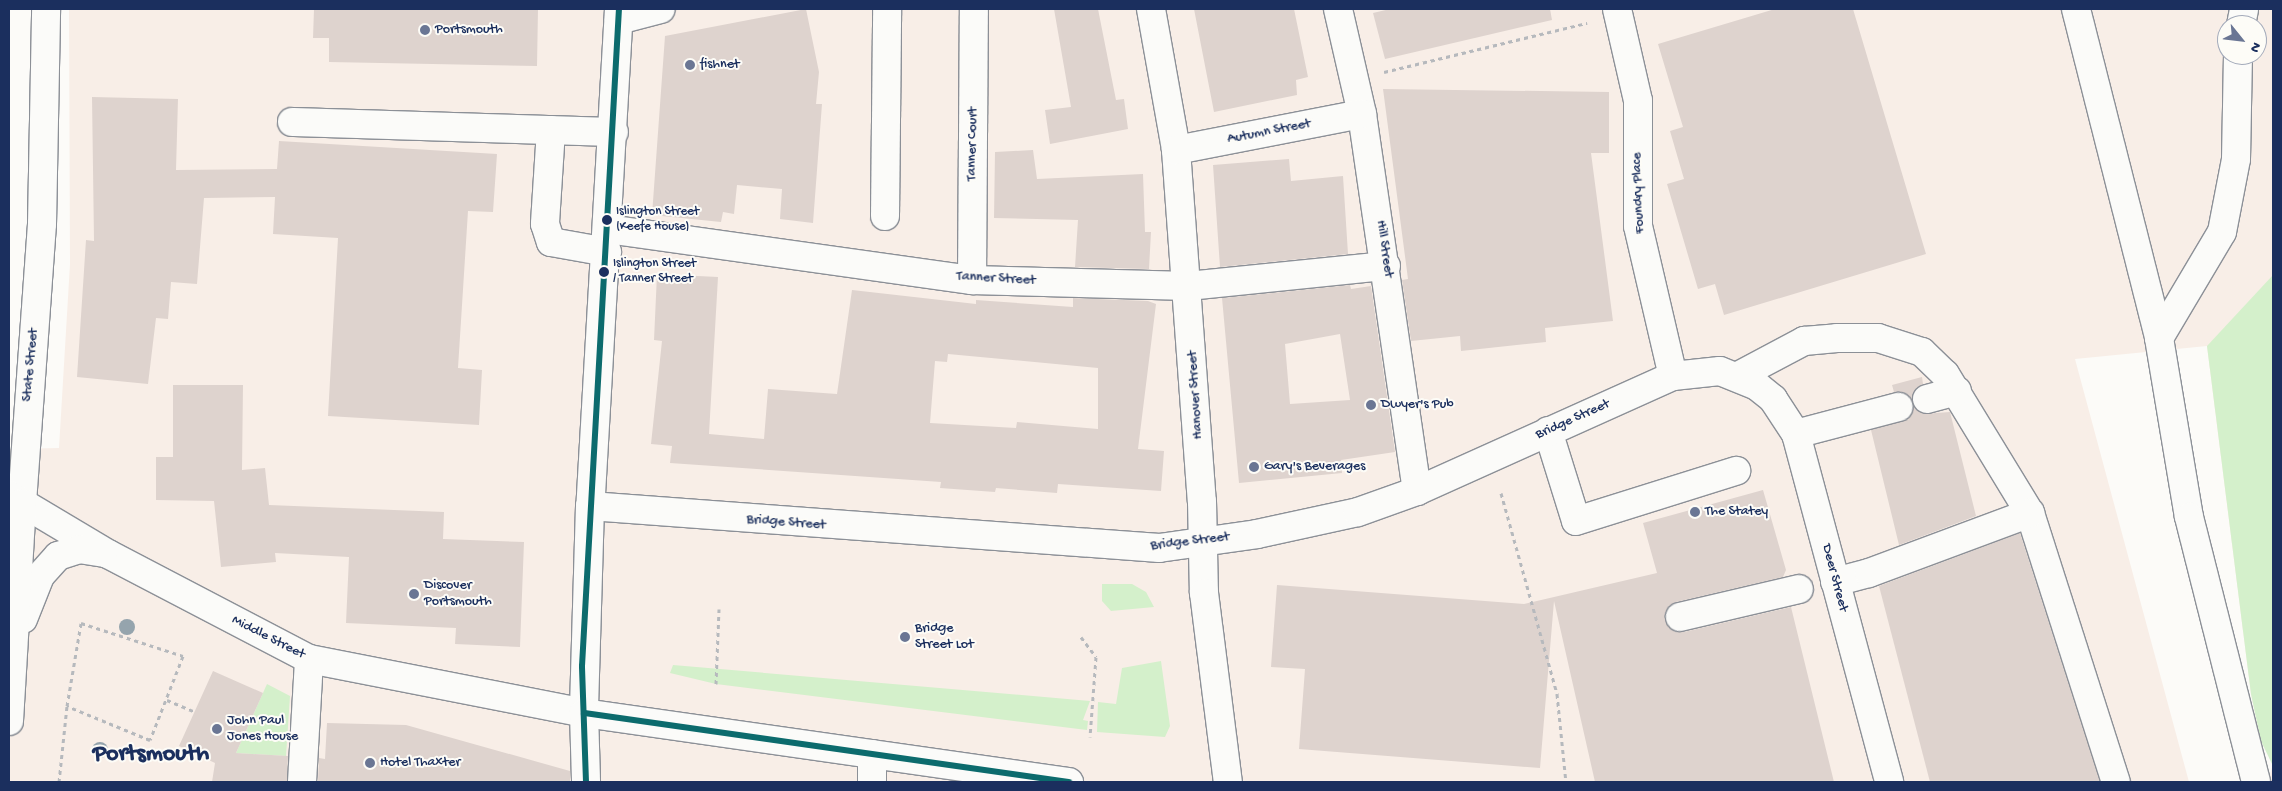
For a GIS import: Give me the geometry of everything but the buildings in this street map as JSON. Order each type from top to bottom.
[{"type":"street","name":"State Street","points":[[9,721],[13,646],[15,499],[42,224],[46,9]]},
{"type":"street","points":[[586,782],[584,713],[590,506],[608,241],[619,14],[661,9]]},
{"type":"street","points":[[885,216],[887,9]]},
{"type":"street","name":"Tanner Court","points":[[972,280],[974,9]]},
{"type":"street","name":"Hanover Street","points":[[1151,9],[1176,150],[1188,286],[1203,542],[1204,594],[1228,782]]},
{"type":"street","name":"Hill Street","points":[[1338,9],[1362,114],[1386,266],[1417,491]]},
{"type":"street","points":[[2076,9],[2159,338],[2189,517],[2256,782]]},
{"type":"street","name":"Foundry Place","points":[[1618,12],[1638,101],[1638,226],[1673,376]]},
{"type":"street","points":[[2159,338],[2222,232],[2236,159],[2238,65]]},
{"type":"street","name":"Autumn Street","points":[[1176,150],[1362,114]]},
{"type":"street","points":[[292,122],[614,132]]},
{"type":"street","name":"Tanner Street","points":[[551,130],[545,224],[551,242],[608,241],[972,280],[1188,286],[1386,266]]},
{"type":"street","points":[[1748,381],[1804,341],[1878,338],[1922,352],[1957,391],[2030,513],[2116,782]]},
{"type":"street","name":"Bridge Street","points":[[590,506],[1087,546],[1159,548],[1203,542],[1358,512],[1417,491],[1673,376],[1700,370],[1748,381]]},
{"type":"street","name":"Deer Street","points":[[1748,381],[1774,399],[1796,434],[1888,782]]},
{"type":"street","points":[[1927,399],[1957,391]]},
{"type":"street","points":[[1796,434],[1898,407]]},
{"type":"street","points":[[1548,431],[1576,521],[1736,471]]},
{"type":"street","name":"Middle Street","points":[[15,499],[108,554],[309,659],[584,713],[872,754],[971,775],[1069,782]]},
{"type":"street","points":[[1835,582],[2030,513]]},
{"type":"street","points":[[13,646],[40,576],[58,556],[79,548],[108,554]]},
{"type":"street","points":[[1680,617],[1799,589]]},
{"type":"street","points":[[302,782],[309,659]]},
{"type":"street","points":[[872,754],[872,782]]},
{"type":"path","points":[[1382,65],[1384,72],[1618,12]]},
{"type":"path","points":[[1501,493],[1557,694],[1566,782]]},
{"type":"path","points":[[716,684],[719,609]]},
{"type":"path","points":[[59,782],[67,706],[82,622],[183,656],[150,740],[67,706]]},
{"type":"path","points":[[1081,637],[1096,657],[1090,737]]},
{"type":"path","points":[[167,700],[195,712]]},
{"type":"shaded area","points":[[69,9],[2273,9],[2273,764],[2261,741],[2251,694],[2207,346],[2075,359],[2189,782],[9,782],[9,449],[59,448],[70,264]]},
{"type":"shaded area","points":[[2273,764],[2273,782],[2268,782]]},
{"type":"green space","points":[[2273,275],[2273,766],[2261,741],[2251,694],[2207,346]]},
{"type":"green space","points":[[1102,584],[1132,584],[1146,592],[1154,607],[1111,611],[1102,601]]},
{"type":"green space","points":[[1161,661],[1170,726],[1165,737],[1097,732],[1098,702],[1116,704],[1122,668]]},
{"type":"green space","points":[[673,665],[1090,701],[1083,720],[1088,721],[1087,730],[716,684],[670,673]]},
{"type":"green space","points":[[267,684],[290,696],[286,756],[236,753]]},
{"type":"transit line","points":[[586,782],[582,666],[619,9]]},
{"type":"transit line","points":[[584,713],[1069,782]]},
{"type":"place","name":"Portsmouth","points":[[425,30]]},
{"type":"place","name":"fishnet","points":[[690,65]]},
{"type":"place","name":"Islington Street (Keefe House)","points":[[607,220]]},
{"type":"place","name":"Islington Street / Tanner Street","points":[[604,272]]},
{"type":"place","name":"Dwyer's Pub","points":[[1371,405]]},
{"type":"place","name":"Gary's Beverages","points":[[1254,467]]},
{"type":"place","name":"The Statey","points":[[1695,512]]},
{"type":"place","name":"Discover Portsmouth","points":[[414,594]]},
{"type":"place","name":"Bridge Street Lot","points":[[905,637]]},
{"type":"place","name":"John Paul Jones House","points":[[217,729]]},
{"type":"place","name":"Hotel Thaxter","points":[[370,763]]},
{"type":"district","name":"Portsmouth","points":[[151,755]]}]
